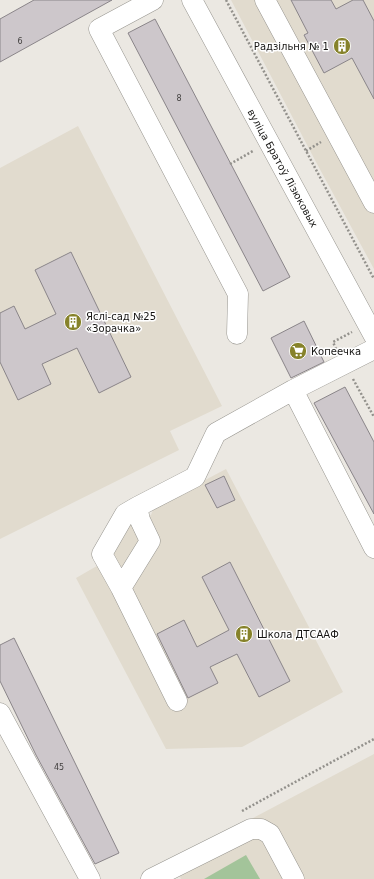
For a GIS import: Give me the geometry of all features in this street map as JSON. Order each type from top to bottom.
[{"type":"street","points":[[153,0],[99,29],[238,294],[237,334]]},
{"type":"street","name":"вуліца Братоў Лізюковых","points":[[192,0],[371,330]]},
{"type":"street","points":[[265,0],[374,202]]},
{"type":"street","points":[[177,701],[122,588],[102,554],[125,514],[195,477],[216,433],[293,390],[374,349]]},
{"type":"street","points":[[293,390],[374,548]]},
{"type":"street","points":[[122,588],[150,541],[140,520],[137,507]]},
{"type":"street","points":[[0,713],[90,879]]},
{"type":"street","points":[[151,879],[251,829],[261,829],[270,834],[294,879]]},
{"type":"path","points":[[226,0],[374,279]]},
{"type":"path","points":[[371,330],[333,342],[374,417]]},
{"type":"path","points":[[237,814],[374,739]]},
{"type":"shaded area","points":[[231,0],[374,0],[374,269],[316,162]]},
{"type":"shaded area","points":[[78,126],[222,406],[170,431],[179,450],[0,539],[0,168]]},
{"type":"shaded area","points":[[226,469],[343,692],[242,747],[166,749],[76,578],[109,559],[129,525],[151,515],[154,507]]},
{"type":"shaded area","points":[[374,754],[374,879],[181,879],[172,861]]},
{"type":"green space","points":[[246,855],[260,879],[204,879]]},
{"type":"building","points":[[34,0],[112,0],[0,62],[0,19]]},
{"type":"building","name":"Радзільня № 1","points":[[291,0],[331,0],[336,9],[353,0],[363,0],[374,21],[374,99],[352,58],[324,73],[304,35],[308,33]]},
{"type":"building","points":[[155,19],[290,277],[263,291],[128,33]]},
{"type":"building","name":"Яслі-сад №25 «Зорачка»","points":[[71,252],[131,377],[99,393],[77,348],[42,364],[51,384],[18,400],[0,362],[0,313],[14,306],[25,329],[56,314],[35,270]]},
{"type":"building","name":"Копеечка","points":[[304,321],[324,362],[291,378],[271,338]]},
{"type":"building","points":[[345,387],[374,442],[374,514],[314,403]]},
{"type":"building","points":[[224,476],[235,500],[217,508],[205,485]]},
{"type":"building","name":"Школа ДТСААФ","points":[[230,562],[290,681],[259,697],[237,654],[210,667],[218,683],[188,698],[157,634],[184,620],[197,647],[229,630],[202,577]]},
{"type":"building","points":[[14,638],[119,853],[95,864],[36,755],[0,681],[0,645]]},
{"type":"place","name":"Радзільня № 1","points":[[342,46]]},
{"type":"place","name":"Яслі-сад №25 «Зорачка»","points":[[73,322]]},
{"type":"place","name":"Копеечка","points":[[298,351]]},
{"type":"place","name":"Школа ДТСААФ","points":[[244,634]]}]
